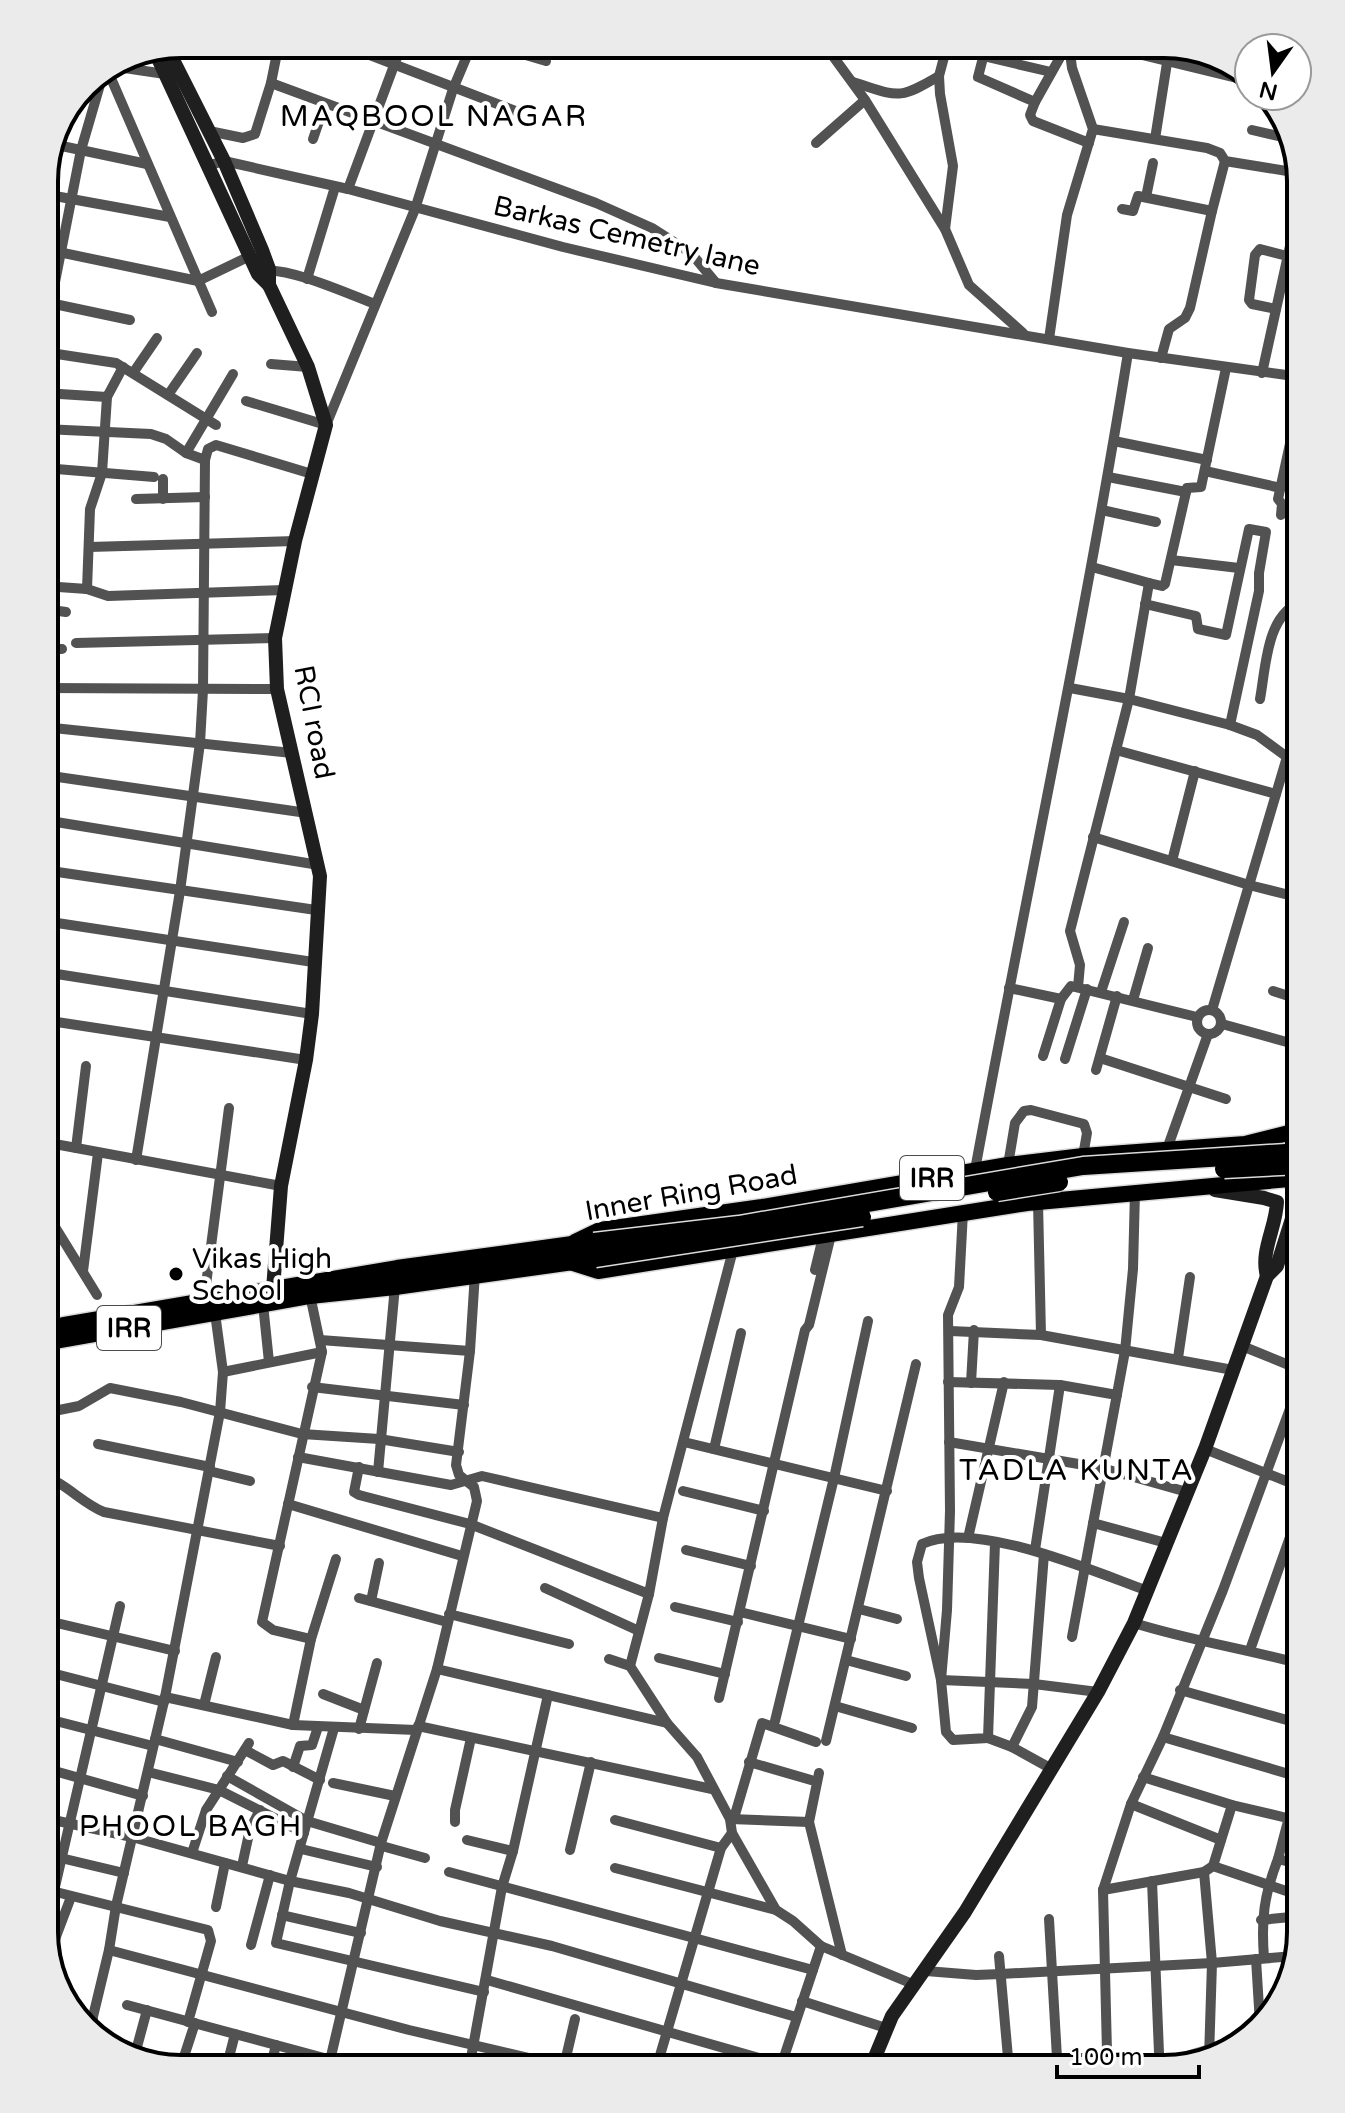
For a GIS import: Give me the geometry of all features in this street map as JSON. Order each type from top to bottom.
[{"type":"highway","name":"IRR","points":[[568,1254],[1083,1166],[1287,1153]]},
{"type":"highway","name":"IRR","points":[[595,1250],[832,1223],[1085,1178],[1287,1166]]},
{"type":"highway","name":"Inner Ring Road","points":[[58,1327],[568,1254]]},
{"type":"highway","name":"Inner Ring Road","points":[[268,1297],[395,1286],[475,1266]]},
{"type":"highway","name":"Inner Ring Road","points":[[58,1339],[209,1307]]},
{"type":"main road","name":"Inner Ring Road","points":[[1287,1134],[1245,1144],[1008,1165],[762,1207],[600,1230],[568,1254],[598,1271],[1038,1202],[1287,1179]]},
{"type":"main road","points":[[1147,1151],[1147,1191]]},
{"type":"street","points":[[209,131],[243,138],[255,134],[276,58]]},
{"type":"street","points":[[379,58],[531,117]]},
{"type":"street","points":[[348,189],[396,58]]},
{"type":"street","points":[[326,425],[415,209],[453,89],[466,58]]},
{"type":"street","points":[[536,58],[546,61]]},
{"type":"street","points":[[835,58],[865,100],[945,229],[969,285],[1025,335]]},
{"type":"street","points":[[944,58],[939,76],[940,94],[953,166],[945,229]]},
{"type":"street","points":[[983,58],[978,77],[1035,102]]},
{"type":"street","points":[[1007,58],[1051,72]]},
{"type":"street","points":[[1060,58],[1030,115],[1033,121],[1089,143]]},
{"type":"street","points":[[1049,339],[1067,215],[1093,129],[1070,58]]},
{"type":"street","points":[[1151,58],[1224,75]]},
{"type":"street","points":[[1155,139],[1168,58]]},
{"type":"street","points":[[172,59],[224,161],[265,276],[308,367],[326,425]]},
{"type":"street","points":[[159,61],[250,256],[265,276],[307,279],[375,304]]},
{"type":"street","points":[[127,71],[165,74]]},
{"type":"street","points":[[853,82],[907,95],[939,76]]},
{"type":"street","points":[[111,80],[212,312]]},
{"type":"street","points":[[271,83],[596,203],[652,228],[691,253],[716,283]]},
{"type":"street","points":[[58,260],[81,150],[101,87]]},
{"type":"street","points":[[816,143],[865,100]]},
{"type":"street","points":[[313,139],[325,104]]},
{"type":"street","points":[[1093,129],[1207,148],[1220,153],[1225,161],[1190,308],[1185,318],[1169,329],[1161,358]]},
{"type":"street","points":[[1252,130],[1278,136]]},
{"type":"street","points":[[63,146],[147,164]]},
{"type":"street","points":[[207,166],[224,161]]},
{"type":"street","name":"Barkas Cemetry lane","points":[[224,161],[348,189],[563,247],[716,283],[1128,353],[1287,376]]},
{"type":"street","points":[[1225,161],[1286,168]]},
{"type":"street","points":[[1146,197],[1153,163]]},
{"type":"street","points":[[307,279],[335,187]]},
{"type":"street","points":[[1122,209],[1132,211],[1137,196],[1212,211]]},
{"type":"street","points":[[58,197],[170,217]]},
{"type":"street","points":[[1262,373],[1276,309],[1287,256],[1260,249],[1255,255],[1249,300],[1252,304],[1276,309]]},
{"type":"street","points":[[60,252],[198,281],[250,256]]},
{"type":"street","points":[[58,304],[130,320]]},
{"type":"street","points":[[87,589],[90,509],[102,473],[107,397],[157,338]]},
{"type":"street","points":[[168,395],[197,353]]},
{"type":"street","points":[[975,1170],[1070,688],[1128,353]]},
{"type":"street","points":[[58,354],[116,363],[212,422]]},
{"type":"street","points":[[271,364],[308,367]]},
{"type":"street","points":[[1092,567],[1149,583],[1165,584],[1186,492],[1188,487],[1201,487],[1226,368]]},
{"type":"street","points":[[186,453],[212,422],[233,374]]},
{"type":"street","points":[[58,394],[107,397]]},
{"type":"street","points":[[246,401],[326,425]]},
{"type":"street","name":"RCI road","points":[[268,1297],[281,1186],[312,1014],[319,865],[277,689],[275,638],[295,541],[326,425]]},
{"type":"street","points":[[58,430],[159,436],[186,453],[205,460]]},
{"type":"street","points":[[1114,441],[1281,488]]},
{"type":"street","points":[[136,1160],[180,891],[200,743],[205,460],[208,449],[216,445],[312,474]]},
{"type":"street","points":[[1281,515],[1282,504],[1278,499],[1287,460]]},
{"type":"street","points":[[58,469],[158,478],[163,499]]},
{"type":"street","points":[[1108,477],[1186,492]]},
{"type":"street","points":[[136,499],[205,497]]},
{"type":"street","points":[[1102,510],[1156,522]]},
{"type":"street","points":[[1145,604],[1196,616],[1198,629],[1226,635],[1249,529],[1265,532],[1259,591],[1230,725]]},
{"type":"street","points":[[89,547],[295,541]]},
{"type":"street","points":[[1171,560],[1239,568]]},
{"type":"street","points":[[1065,1059],[1082,988],[1080,965],[1070,931],[1129,699],[1149,583]]},
{"type":"street","points":[[58,587],[87,589],[108,596],[284,590]]},
{"type":"street","points":[[58,611],[66,612]]},
{"type":"street","points":[[1260,699],[1275,625],[1287,612]]},
{"type":"street","points":[[76,643],[275,638]]},
{"type":"street","points":[[58,688],[277,689]]},
{"type":"street","points":[[1070,688],[1129,699],[1230,725],[1257,735],[1287,757],[1212,1010]]},
{"type":"street","points":[[58,728],[292,753]]},
{"type":"street","points":[[1116,750],[1276,794]]},
{"type":"street","points":[[1172,861],[1195,771]]},
{"type":"street","points":[[58,777],[307,813]]},
{"type":"street","points":[[58,822],[319,865]]},
{"type":"street","points":[[1093,837],[1287,894]]},
{"type":"street","points":[[58,872],[316,910]]},
{"type":"street","points":[[1101,992],[1124,922]]},
{"type":"street","points":[[58,923],[313,962]]},
{"type":"street","points":[[1133,1000],[1148,948]]},
{"type":"street","points":[[58,974],[312,1014]]},
{"type":"street","points":[[1043,1056],[1061,999],[1069,986],[1197,1017]]},
{"type":"street","points":[[1009,988],[1061,999]]},
{"type":"street","points":[[1273,991],[1287,996]]},
{"type":"street","points":[[1096,1070],[1117,996]]},
{"type":"street","points":[[1197,1017],[1205,1010],[1212,1010],[1219,1014],[1222,1024]]},
{"type":"street","points":[[1197,1017],[1199,1029],[1208,1034]]},
{"type":"street","points":[[58,1022],[306,1060]]},
{"type":"street","points":[[1167,1149],[1208,1034],[1218,1030],[1222,1024]]},
{"type":"street","points":[[1222,1024],[1287,1042]]},
{"type":"street","points":[[1100,1058],[1226,1099]]},
{"type":"street","points":[[76,1148],[86,1066]]},
{"type":"street","points":[[93,2018],[116,1906],[165,1699],[220,1412],[223,1372],[209,1307],[219,1176],[229,1108]]},
{"type":"street","points":[[1008,1165],[1015,1123],[1024,1111],[1031,1110],[1084,1124],[1087,1133],[1083,1156]]},
{"type":"street","points":[[58,1145],[281,1186]]},
{"type":"street","points":[[83,1271],[98,1153]]},
{"type":"street","points":[[1072,1637],[1125,1351],[1133,1269],[1147,1191],[1167,1194],[1214,1190],[1277,1202],[1276,1217],[1263,1262],[1267,1276]]},
{"type":"street","points":[[1038,1202],[1041,1335]]},
{"type":"street","points":[[941,1680],[947,1610],[949,1310],[959,1287],[963,1212]]},
{"type":"street","points":[[58,1231],[97,1295]]},
{"type":"street","points":[[875,2055],[892,2016],[965,1912],[1098,1692],[1134,1623],[1205,1449],[1267,1276],[1277,1266],[1287,1234]]},
{"type":"street","points":[[719,1698],[805,1330],[809,1325],[827,1236]]},
{"type":"street","points":[[630,1666],[649,1594],[663,1518],[733,1250]]},
{"type":"street","points":[[331,2055],[395,1796],[437,1669],[477,1493],[457,1472],[470,1351],[475,1266]]},
{"type":"street","points":[[1178,1358],[1190,1277]]},
{"type":"street","points":[[378,1472],[395,1286]]},
{"type":"street","points":[[310,1295],[322,1352],[262,1622],[273,1630],[311,1639]]},
{"type":"street","points":[[268,1297],[269,1362]]},
{"type":"street","points":[[775,1721],[834,1478],[868,1321]]},
{"type":"street","points":[[971,1383],[974,1330]]},
{"type":"street","points":[[950,1331],[1041,1335],[1233,1370]]},
{"type":"street","points":[[714,1449],[741,1333]]},
{"type":"street","points":[[320,1340],[470,1351]]},
{"type":"street","points":[[1242,1346],[1287,1364]]},
{"type":"street","points":[[223,1372],[322,1352]]},
{"type":"street","points":[[776,1910],[732,1833],[732,1818],[762,1723],[821,1742],[835,1706],[916,1364]]},
{"type":"street","points":[[948,1382],[1060,1385],[1117,1395]]},
{"type":"street","points":[[968,1538],[1004,1382]]},
{"type":"street","points":[[1012,1747],[1029,1718],[1034,1684],[1039,1552],[1047,1459],[1060,1385]]},
{"type":"street","points":[[312,1387],[464,1405]]},
{"type":"street","points":[[58,1410],[90,1402],[98,1393],[110,1388],[302,1434],[379,1439],[459,1452]]},
{"type":"street","points":[[1107,2052],[1103,1890],[1131,1804],[1163,1737],[1287,1416]]},
{"type":"street","points":[[684,1442],[887,1491]]},
{"type":"street","points":[[949,1442],[1102,1468],[1187,1492]]},
{"type":"street","points":[[98,1444],[250,1481]]},
{"type":"street","points":[[1205,1449],[1287,1481]]},
{"type":"street","points":[[298,1457],[451,1485],[482,1476],[663,1518]]},
{"type":"street","points":[[359,1467],[354,1492],[359,1495],[470,1524],[649,1594]]},
{"type":"street","points":[[58,1484],[85,1504],[104,1512],[280,1546]]},
{"type":"street","points":[[683,1491],[764,1511]]},
{"type":"street","points":[[288,1504],[462,1556]]},
{"type":"street","points":[[1093,1523],[1166,1543]]},
{"type":"street","points":[[1050,1768],[988,1738],[960,1741],[948,1737],[941,1680],[917,1562],[922,1544],[948,1536],[1039,1552],[1148,1591]]},
{"type":"street","points":[[988,1738],[995,1543]]},
{"type":"street","points":[[1250,1650],[1287,1546]]},
{"type":"street","points":[[686,1550],[751,1566]]},
{"type":"street","points":[[293,1725],[311,1639],[336,1559]]},
{"type":"street","points":[[371,1601],[379,1563]]},
{"type":"street","points":[[545,1588],[639,1631]]},
{"type":"street","points":[[359,1598],[569,1644]]},
{"type":"street","points":[[58,1870],[120,1606]]},
{"type":"street","points":[[675,1607],[798,1626],[851,1639]]},
{"type":"street","points":[[859,1609],[897,1619]]},
{"type":"street","points":[[58,1623],[175,1651]]},
{"type":"street","points":[[1134,1623],[1287,1660]]},
{"type":"street","points":[[204,1705],[216,1657]]},
{"type":"street","points":[[659,1658],[725,1674]]},
{"type":"street","points":[[609,1659],[630,1666],[667,1723],[697,1757],[712,1789],[732,1818]]},
{"type":"street","points":[[846,1660],[906,1676]]},
{"type":"street","points":[[359,1729],[377,1663]]},
{"type":"street","points":[[437,1669],[667,1723]]},
{"type":"street","points":[[58,1675],[293,1725],[359,1729],[417,1728],[712,1789]]},
{"type":"street","points":[[941,1680],[1034,1684],[1098,1692]]},
{"type":"street","points":[[1180,1690],[1287,1720]]},
{"type":"street","points":[[323,1694],[364,1710]]},
{"type":"street","points":[[472,2055],[502,1887],[548,1695]]},
{"type":"street","points":[[835,1706],[912,1728]]},
{"type":"street","points":[[58,1721],[238,1762]]},
{"type":"street","points":[[293,1767],[300,1746],[312,1745],[318,1727]]},
{"type":"street","points":[[334,1728],[290,1881],[276,1943],[484,1992]]},
{"type":"street","points":[[1163,1737],[1287,1770]]},
{"type":"street","points":[[455,1822],[471,1738]]},
{"type":"street","points":[[192,1853],[206,1810],[247,1746],[273,1765],[281,1761],[320,1780]]},
{"type":"street","points":[[570,1850],[591,1762]]},
{"type":"street","points":[[749,1762],[815,1776],[809,1822],[842,1955]]},
{"type":"street","points":[[58,1772],[143,1796]]},
{"type":"street","points":[[148,1772],[219,1790],[304,1833]]},
{"type":"street","points":[[227,1776],[307,1821],[425,1858]]},
{"type":"street","points":[[1143,1777],[1232,1805],[1287,1818],[1261,1920],[1260,2009]]},
{"type":"street","points":[[333,1783],[395,1796]]},
{"type":"street","points":[[1131,1804],[1221,1840]]},
{"type":"street","points":[[1210,2046],[1212,1963],[1209,1869],[1232,1805]]},
{"type":"street","points":[[242,1866],[250,1829],[260,1810]]},
{"type":"street","points":[[732,1818],[809,1822]]},
{"type":"street","points":[[615,1820],[721,1848]]},
{"type":"street","points":[[58,1821],[132,1837],[440,1921],[552,1946],[796,2017]]},
{"type":"street","points":[[660,2055],[721,1848],[732,1833]]},
{"type":"street","points":[[467,1840],[513,1851]]},
{"type":"street","points":[[301,1849],[377,1867]]},
{"type":"street","points":[[58,1858],[124,1873]]},
{"type":"street","points":[[1278,1859],[1287,1861]]},
{"type":"street","points":[[216,1907],[225,1863]]},
{"type":"street","points":[[615,1868],[776,1910],[821,1946],[915,1985]]},
{"type":"street","points":[[1103,1890],[1209,1869],[1287,1891]]},
{"type":"street","points":[[449,1872],[813,1970]]},
{"type":"street","points":[[251,1945],[270,1875]]},
{"type":"street","points":[[1152,1881],[1159,2053]]},
{"type":"street","points":[[58,1893],[208,1930],[211,1941],[184,2055]]},
{"type":"street","points":[[58,1931],[71,1897]]},
{"type":"street","points":[[282,1915],[361,1933]]},
{"type":"street","points":[[1261,1920],[1287,1917]]},
{"type":"street","points":[[1049,1919],[1057,2055]]},
{"type":"street","points":[[784,2055],[821,1946]]},
{"type":"street","points":[[109,1950],[409,2030],[521,2055]]},
{"type":"street","points":[[999,1956],[1008,2055]]},
{"type":"street","points":[[926,1971],[1001,1974],[1284,1957]]},
{"type":"street","points":[[487,1980],[751,2055]]},
{"type":"street","points":[[802,2001],[886,2028]]},
{"type":"street","points":[[127,2005],[304,2055]]},
{"type":"street","points":[[885,2055],[900,2018],[900,2008]]},
{"type":"street","points":[[139,2047],[147,2010]]},
{"type":"street","points":[[567,2055],[575,2019]]},
{"type":"street","points":[[230,2055],[235,2034]]},
{"type":"street","points":[[274,2055],[276,2045]]},
{"type":"place","name":"Vikas High School","points":[[176,1274]]},
{"type":"district","name":"MAQBOOL NAGAR","points":[[434,116]]},
{"type":"district","name":"TADLA KUNTA","points":[[1077,1470]]},
{"type":"district","name":"PHOOL BAGH","points":[[191,1826]]}]
